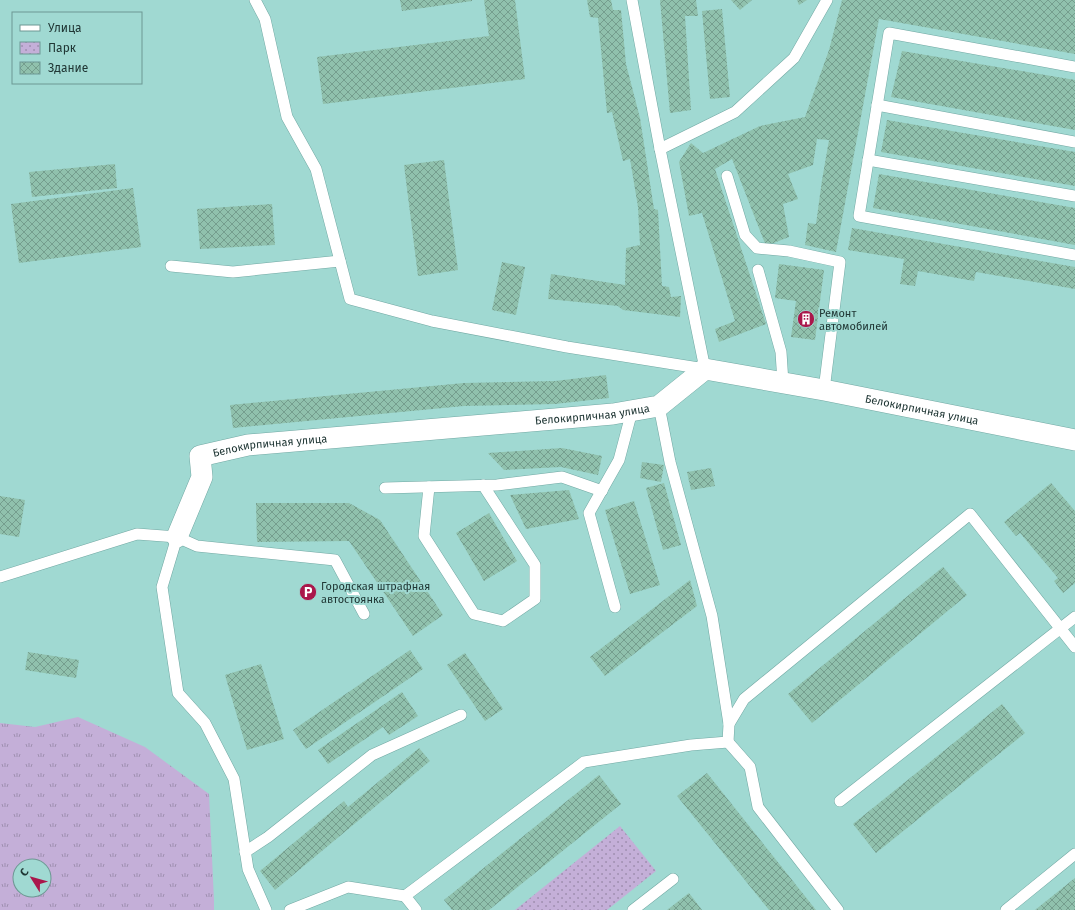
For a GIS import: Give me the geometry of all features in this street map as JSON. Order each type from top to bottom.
[{"type":"street","name":"Белокирпичная улица","points":[[177,537],[202,476],[200,456],[248,445],[605,415],[632,411],[659,406],[705,369],[824,390],[1075,440]]},
{"type":"lane","points":[[255,0],[265,19],[287,117],[316,169],[350,299],[432,322],[705,369],[660,149],[632,0]]},
{"type":"lane","points":[[660,149],[735,112],[794,58],[826,0]]},
{"type":"lane","points":[[1075,67],[888,33],[859,216],[1075,255]]},
{"type":"lane","points":[[877,105],[1075,142]]},
{"type":"lane","points":[[868,160],[1075,196]]},
{"type":"lane","points":[[727,176],[745,236],[757,248],[789,251],[840,262],[824,390]]},
{"type":"lane","points":[[171,266],[233,272],[340,261]]},
{"type":"lane","points":[[758,270],[781,352],[783,383]]},
{"type":"lane","points":[[659,406],[670,462],[712,616],[730,724],[728,742],[750,767],[758,807],[838,910]]},
{"type":"lane","points":[[614,606],[589,513],[619,460],[632,411]]},
{"type":"lane","points":[[385,488],[483,486],[562,477],[602,491]]},
{"type":"lane","points":[[429,487],[424,536],[474,614],[503,621],[535,598],[535,565],[483,486]]},
{"type":"lane","points":[[730,724],[744,699],[970,514],[1075,647]]},
{"type":"lane","points":[[0,577],[137,534],[177,537],[197,546],[335,560],[364,614]]},
{"type":"lane","points":[[177,537],[162,587],[178,693],[205,723],[234,779],[248,869],[266,910]]},
{"type":"lane","points":[[840,801],[1075,617]]},
{"type":"lane","points":[[245,852],[268,837],[372,755],[461,715]]},
{"type":"lane","points":[[405,896],[584,762],[691,745],[728,742]]},
{"type":"lane","points":[[1006,910],[1075,854]]},
{"type":"lane","points":[[633,910],[673,879]]},
{"type":"lane","points":[[290,910],[348,887],[405,896],[416,910]]},
{"type":"green space","points":[[78,717],[145,747],[209,794],[214,910],[0,910],[0,723],[35,727]]},
{"type":"green space","points":[[620,826],[656,871],[607,910],[515,910]]},
{"type":"building","points":[[400,0],[472,0],[472,1],[402,11]]},
{"type":"building","points":[[484,0],[515,0],[525,79],[323,104],[317,57],[489,36]]},
{"type":"building","points":[[587,0],[611,0],[613,10],[621,10],[626,64],[640,118],[654,209],[658,210],[662,286],[669,287],[671,297],[681,296],[680,317],[623,310],[618,306],[548,299],[551,274],[625,285],[626,248],[640,245],[638,207],[630,159],[623,161],[612,112],[607,113],[598,18],[590,17]]},
{"type":"building","points":[[660,0],[696,0],[698,16],[685,16],[691,110],[670,113]]},
{"type":"building","points":[[731,0],[752,0],[740,10]]},
{"type":"building","points":[[797,0],[807,0],[799,5]]},
{"type":"building","points":[[842,0],[1075,0],[1075,54],[879,19],[836,252],[805,245],[808,223],[816,224],[829,140],[817,139],[813,165],[788,174],[798,199],[783,204],[789,237],[766,246],[732,159],[715,169],[766,324],[719,342],[715,329],[735,321],[702,213],[689,216],[679,162],[691,143],[703,153],[760,126],[805,117],[829,50]]},
{"type":"building","points":[[722,9],[730,97],[710,99],[702,11]]},
{"type":"building","points":[[902,51],[1075,80],[1075,130],[891,97]]},
{"type":"building","points":[[887,120],[1075,152],[1075,186],[881,152]]},
{"type":"building","points":[[444,160],[458,270],[418,276],[404,165]]},
{"type":"building","points":[[115,164],[117,188],[32,197],[29,172]]},
{"type":"building","points":[[879,174],[1075,208],[1075,245],[873,208]]},
{"type":"building","points":[[133,188],[141,247],[19,263],[11,204]]},
{"type":"building","points":[[272,204],[275,245],[200,249],[197,209]]},
{"type":"building","points":[[852,228],[1075,267],[1075,289],[976,272],[974,281],[918,271],[915,286],[900,284],[904,259],[848,250]]},
{"type":"building","points":[[502,262],[525,267],[516,315],[492,310]]},
{"type":"building","name":"Ремонт автомобилей","points":[[779,264],[824,270],[815,340],[791,337],[796,301],[775,298]]},
{"type":"building","points":[[606,375],[609,398],[555,404],[464,406],[233,428],[230,405],[464,383],[555,381]]},
{"type":"building","points":[[562,448],[602,456],[598,475],[561,467],[504,470],[488,453]]},
{"type":"building","points":[[642,462],[664,465],[661,482],[640,478]]},
{"type":"building","points":[[711,468],[715,486],[691,490],[687,472]]},
{"type":"building","points":[[664,483],[681,545],[663,550],[646,488]]},
{"type":"building","points":[[1051,483],[1075,511],[1075,583],[1063,593],[1054,581],[1058,578],[1020,533],[1016,536],[1004,522]]},
{"type":"building","points":[[569,490],[579,519],[526,529],[510,495]]},
{"type":"building","points":[[0,496],[25,500],[19,537],[0,534]]},
{"type":"building","points":[[634,501],[660,585],[630,594],[605,510]]},
{"type":"building","points":[[256,503],[349,503],[380,520],[443,615],[413,636],[349,541],[257,542]]},
{"type":"building","points":[[489,513],[517,561],[484,581],[456,533]]},
{"type":"building","points":[[943,567],[967,595],[812,723],[788,694]]},
{"type":"building","points":[[690,580],[697,606],[605,676],[590,657]]},
{"type":"building","points":[[410,650],[423,669],[306,749],[293,730]]},
{"type":"building","points":[[28,652],[79,660],[76,678],[25,670]]},
{"type":"building","points":[[465,653],[503,709],[485,721],[447,665]]},
{"type":"building","points":[[261,664],[284,739],[247,750],[225,675]]},
{"type":"building","points":[[402,692],[418,716],[389,735],[383,727],[328,764],[318,750]]},
{"type":"building","points":[[1002,704],[1025,733],[876,853],[853,824]]},
{"type":"building","points":[[419,748],[430,761],[275,890],[260,871],[344,801],[348,807]]},
{"type":"building","points":[[707,773],[816,910],[769,910],[677,796]]},
{"type":"building","points":[[599,775],[621,804],[489,910],[452,910],[444,900]]},
{"type":"building","points":[[1075,878],[1075,910],[1035,910]]},
{"type":"building","points":[[689,893],[702,910],[667,910]]},
{"type":"place","name":"Ремонт автомобилей","points":[[806,319]]},
{"type":"place","name":"Городская штрафная автостоянка","points":[[308,592]]}]
